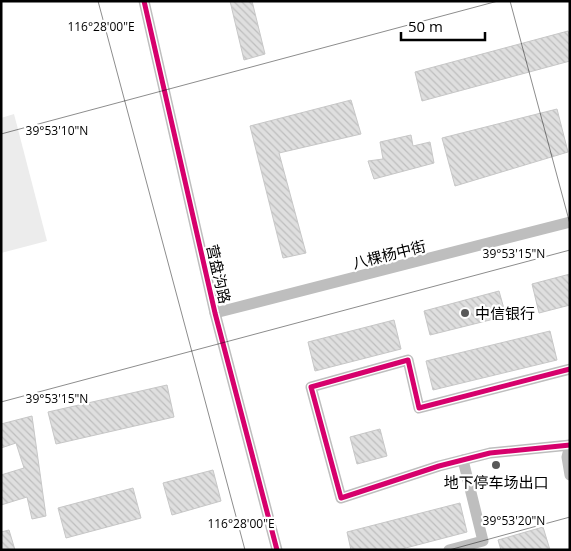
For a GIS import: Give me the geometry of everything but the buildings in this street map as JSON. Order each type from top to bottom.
[{"type":"street","name":"营盘沟路","points":[[144,1],[215,313],[277,550]]},
{"type":"street","name":"八棵杨中街","points":[[215,313],[570,222]]},
{"type":"street","points":[[566,445],[490,453],[342,498],[311,387],[408,360],[419,408],[570,369]]},
{"type":"street","points":[[517,458],[566,445]]},
{"type":"street","points":[[566,445],[570,475]]},
{"type":"street","points":[[449,550],[484,545],[463,460]]},
{"type":"shaded area","points":[[14,114],[47,241],[1,253],[1,118]]},
{"type":"cycle path","points":[[144,1],[215,313],[277,550]]},
{"type":"cycle path","points":[[570,369],[419,408],[408,360],[311,387],[341,498],[439,466],[490,453],[570,445]]},
{"type":"place","name":"中信银行","points":[[465,313]]},
{"type":"place","name":"地下停车场出口","points":[[496,465]]}]
